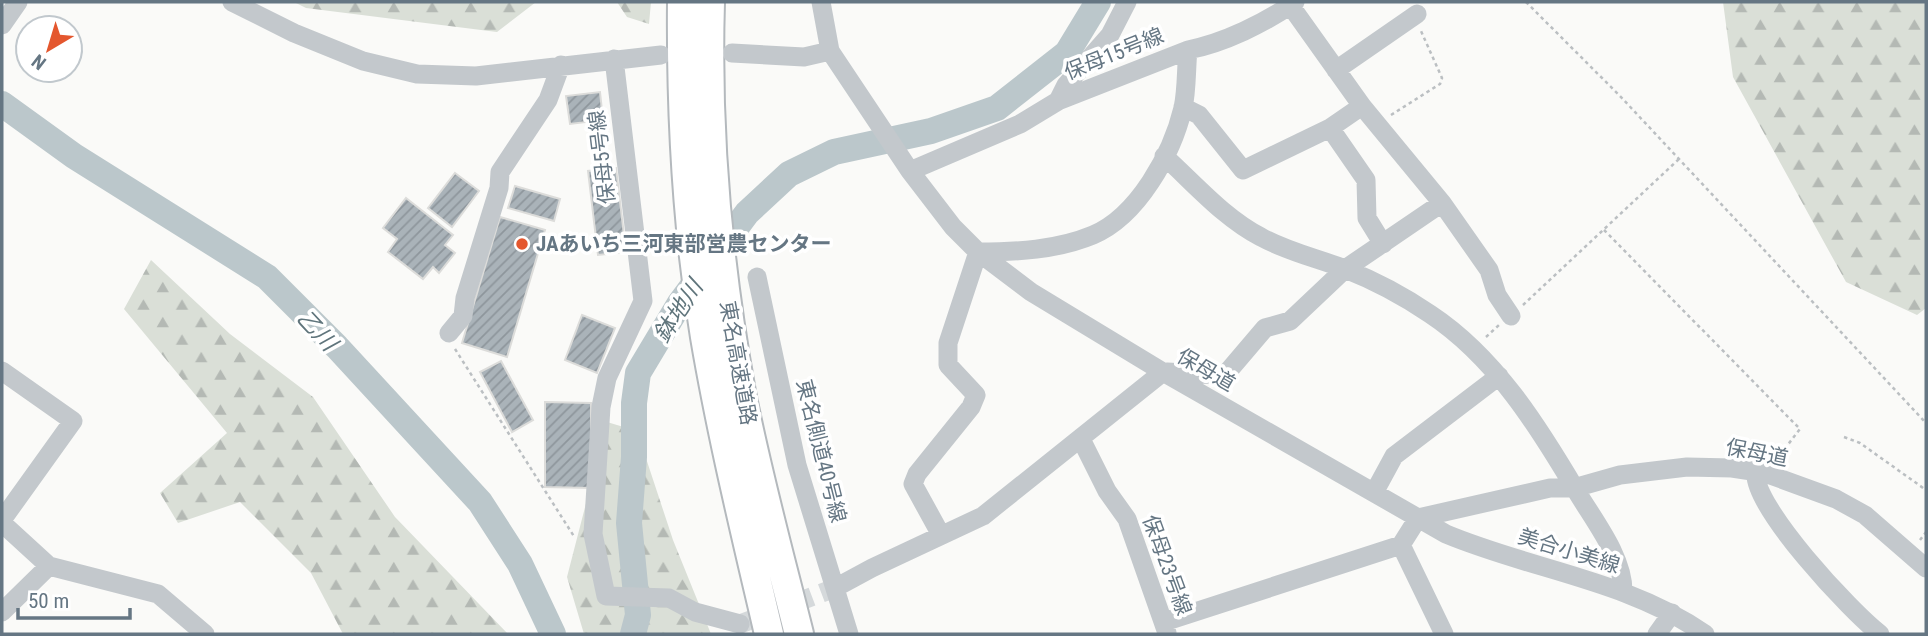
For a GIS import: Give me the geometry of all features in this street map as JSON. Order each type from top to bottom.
[{"type":"highway","name":"東名高速道路","points":[[682,2],[684,106],[694,244],[705,335],[727,454],[769,634]]},
{"type":"highway","name":"東名高速道路","points":[[710,2],[710,106],[728,309],[758,471],[799,634]]},
{"type":"street","points":[[3,23],[18,2]]},
{"type":"street","points":[[232,2],[294,33],[363,61],[417,74],[476,76],[661,55]]},
{"type":"street","points":[[732,53],[804,57],[831,51],[821,2]]},
{"type":"street","points":[[1058,101],[1066,85],[1110,35],[1127,2]]},
{"type":"street","points":[[1292,3],[1376,125],[1442,204],[1489,270],[1497,295],[1511,316]]},
{"type":"street","name":"保母15号線","points":[[906,164],[1020,124],[1058,101],[1188,50],[1209,46],[1292,3]]},
{"type":"street","points":[[1336,70],[1417,14]]},
{"type":"street","points":[[941,535],[913,484],[917,474],[971,407],[976,395],[948,365],[948,343],[978,252],[1012,252],[1061,245],[1095,234],[1121,215],[1153,181],[1164,156],[1183,107],[1188,50]]},
{"type":"street","name":"保母道","points":[[831,51],[906,164],[953,227],[978,252],[1031,292],[1163,372],[1418,518],[1550,488],[1574,488],[1620,475],[1686,467],[1732,468],[1760,473],[1836,499],[1865,514],[1919,561]]},
{"type":"street","name":"保母5号線","points":[[614,59],[643,301],[607,378],[584,537],[606,596],[669,598],[695,612],[740,625]]},
{"type":"street","points":[[449,333],[463,316],[465,298],[499,188],[500,172],[548,100],[561,65]]},
{"type":"street","points":[[1183,107],[1199,115],[1243,170],[1330,128],[1362,106]]},
{"type":"street","points":[[1330,128],[1366,180],[1367,218],[1383,244]]},
{"type":"street","points":[[1164,156],[1237,223],[1308,258],[1345,269],[1430,314],[1471,349],[1499,376],[1530,416],[1623,573],[1623,592]]},
{"type":"street","points":[[835,588],[983,516],[1163,372],[1225,375],[1265,328],[1290,321],[1345,269],[1442,204]]},
{"type":"street","name":"東名側道40号線","points":[[757,277],[797,465],[849,634]]},
{"type":"street","points":[[2,371],[73,421],[2,521],[49,566],[158,594],[205,634]]},
{"type":"street","points":[[1375,491],[1394,456],[1499,376]]},
{"type":"street","name":"保母23号線","points":[[1080,439],[1107,491],[1127,519],[1166,628]]},
{"type":"street","points":[[1760,473],[1756,485],[1786,533],[1856,614],[1880,634]]},
{"type":"street","points":[[1166,628],[1401,545],[1418,518]]},
{"type":"street","name":"美合小美線","points":[[1418,518],[1482,549],[1623,592],[1672,613],[1705,634]]},
{"type":"street","points":[[1401,545],[1444,634]]},
{"type":"street","points":[[2,612],[49,566]]},
{"type":"street","points":[[1657,634],[1672,613]]},
{"type":"path","points":[[1526,2],[1679,159],[1926,424]]},
{"type":"path","points":[[1376,125],[1440,84],[1442,78],[1424,43],[1417,14]]},
{"type":"path","points":[[1471,349],[1511,316],[1679,159]]},
{"type":"path","points":[[1604,230],[1800,429],[1760,473]]},
{"type":"path","points":[[449,333],[459,360],[584,537]]},
{"type":"path","points":[[1844,437],[1860,443],[1926,490]]},
{"type":"green space","points":[[294,2],[536,2],[497,32],[306,8]]},
{"type":"green space","points":[[617,2],[651,2],[649,24],[627,17]]},
{"type":"green space","points":[[1723,2],[1926,2],[1926,308],[1917,315],[1846,282],[1733,77]]},
{"type":"green space","points":[[151,260],[230,334],[313,397],[395,517],[508,634],[343,634],[311,573],[240,502],[178,523],[160,493],[227,433],[124,309]]},
{"type":"green space","points":[[607,422],[637,431],[673,540],[711,634],[584,634],[567,577]]},
{"type":"building","points":[[600,92],[603,120],[570,124],[566,96]]},
{"type":"building","points":[[616,168],[626,252],[598,255],[588,171]]},
{"type":"building","points":[[455,173],[479,191],[452,227],[428,208]]},
{"type":"building","points":[[515,186],[560,199],[554,221],[508,208]]},
{"type":"building","points":[[406,198],[453,235],[445,245],[455,253],[439,273],[433,267],[423,279],[388,252],[397,239],[383,228]]},
{"type":"building","points":[[500,217],[545,230],[507,357],[462,343]]},
{"type":"building","points":[[582,315],[615,328],[597,373],[565,360]]},
{"type":"building","points":[[501,361],[533,420],[512,432],[480,372]]},
{"type":"building","points":[[545,402],[591,403],[591,488],[545,487]]},
{"type":"waterway","name":"鉢地川","points":[[633,634],[638,615],[629,523],[634,457],[634,403],[638,373],[680,303],[747,213],[789,174],[834,152],[931,131],[997,108],[1067,53],[1098,2]]},
{"type":"waterway","name":"乙川","points":[[2,104],[74,156],[267,277],[337,347],[480,502],[520,564],[553,634]]},
{"type":"tunnel","points":[[740,624],[835,588]]},
{"type":"place","name":"JAあいち三河東部営農センター","points":[[522,244]]}]
